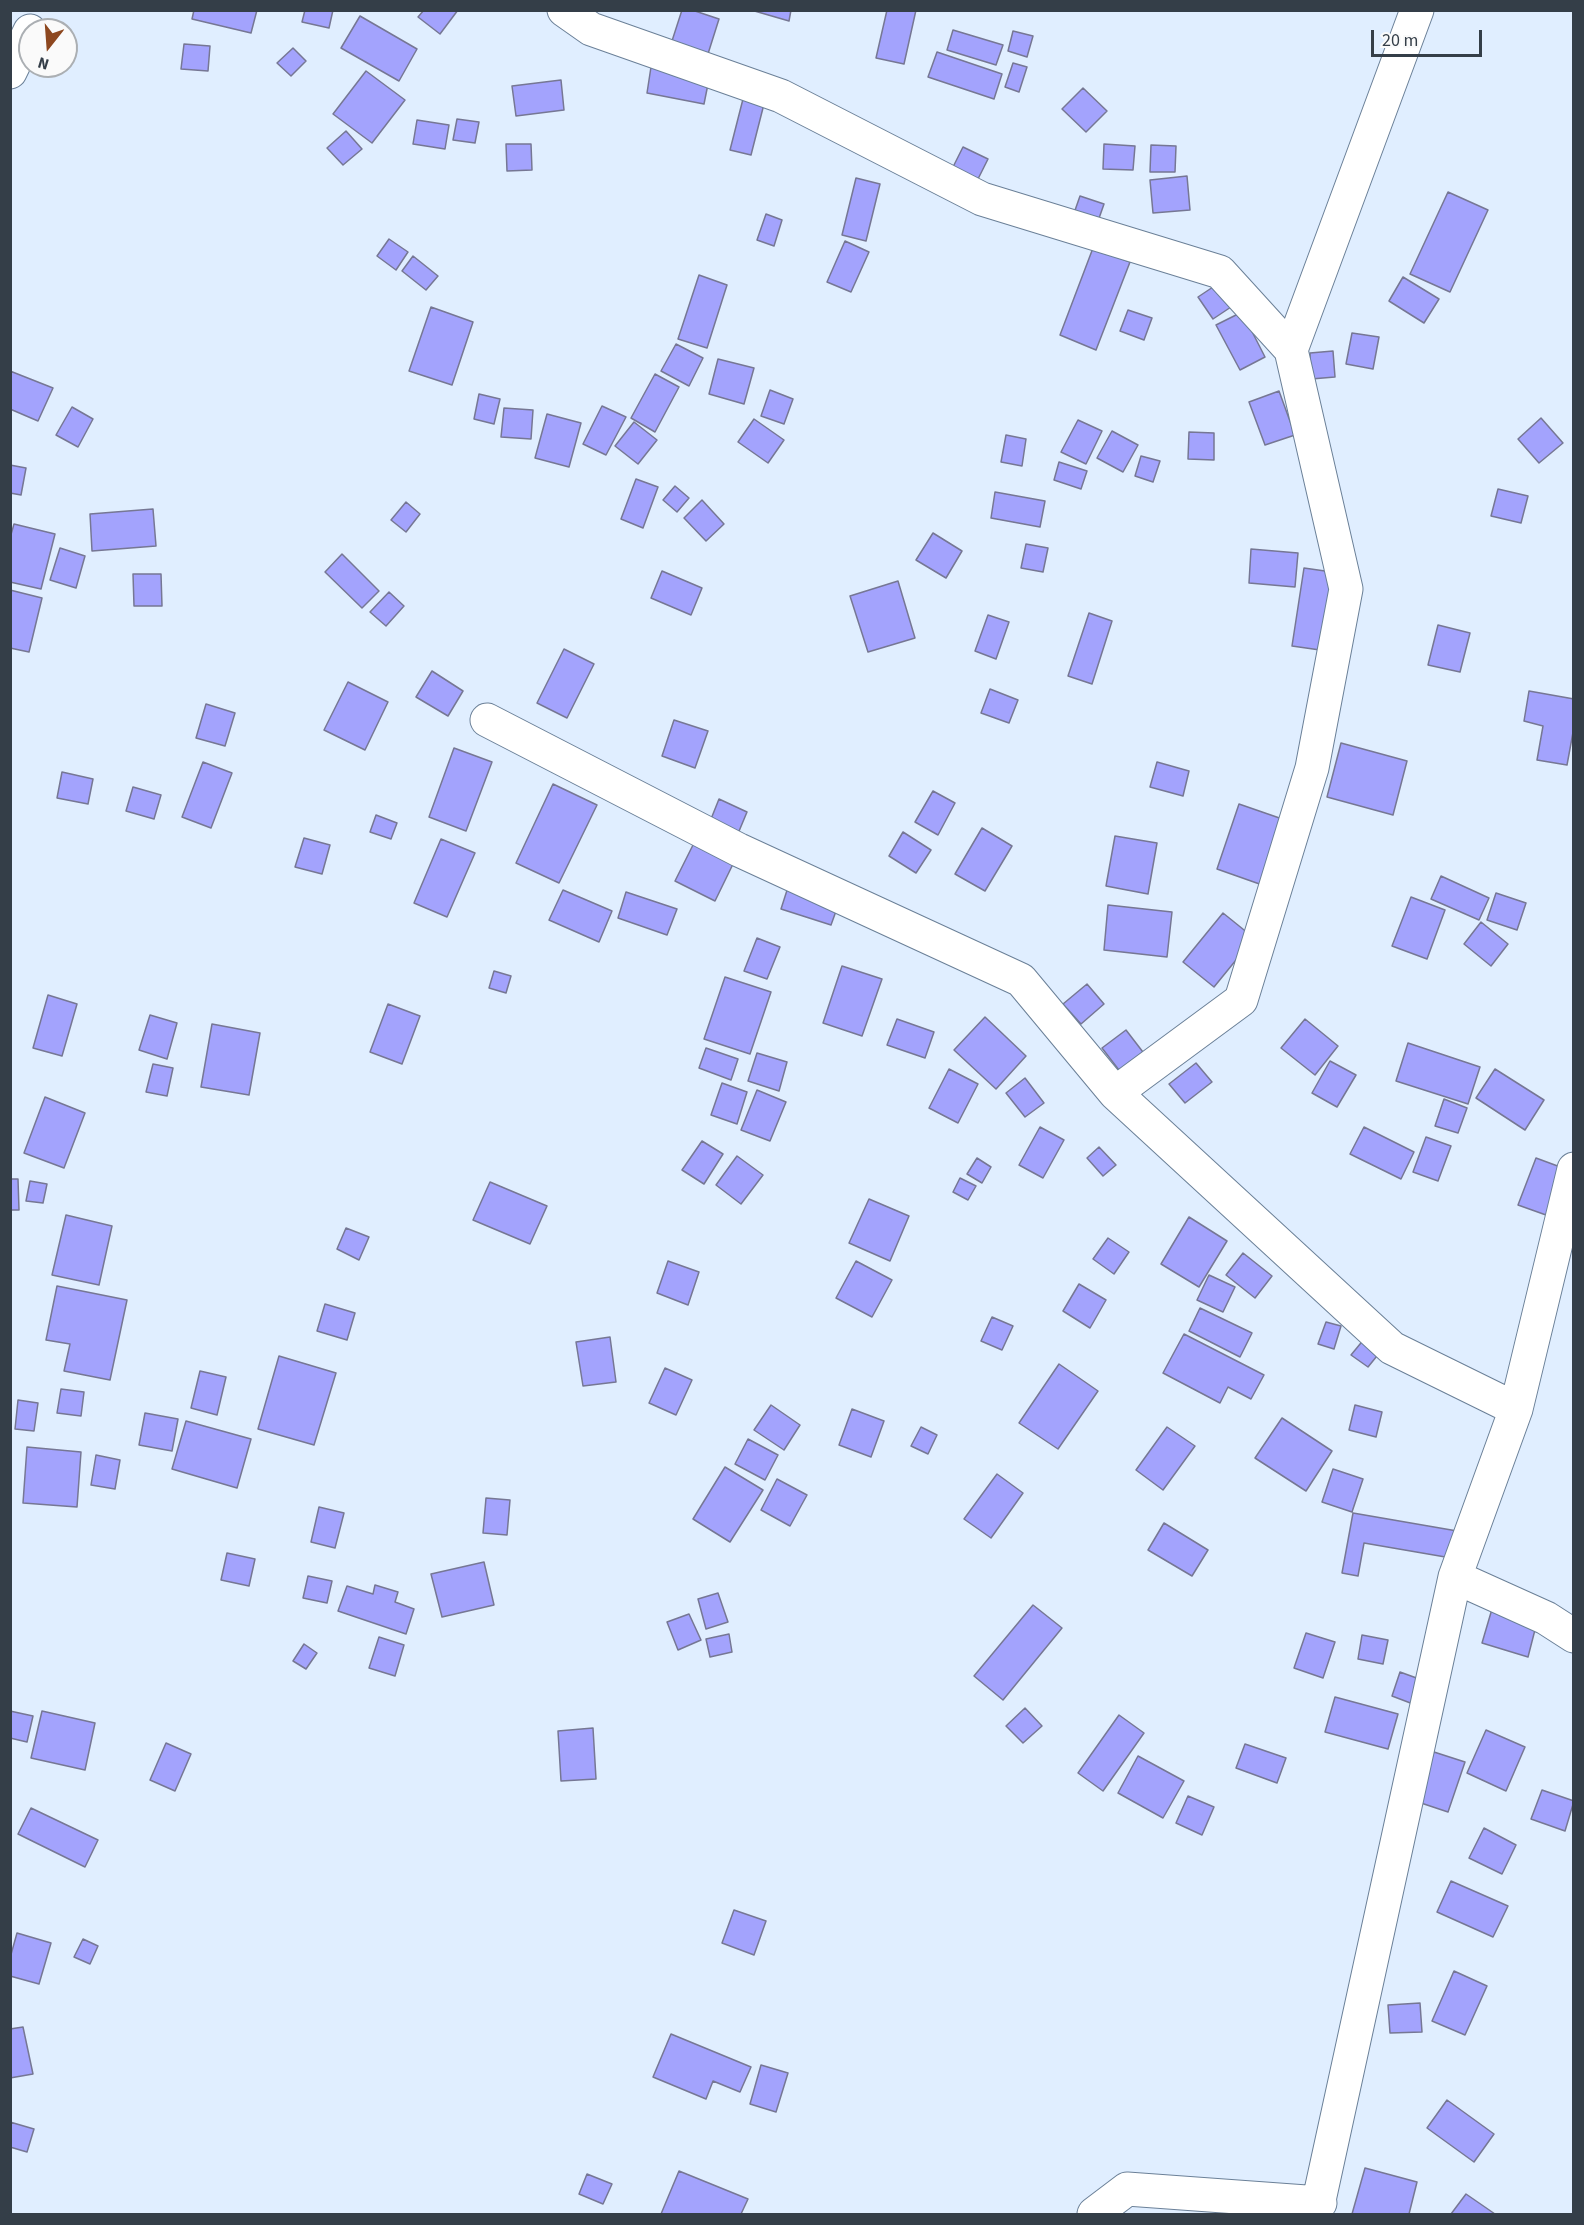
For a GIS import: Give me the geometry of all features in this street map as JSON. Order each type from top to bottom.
[{"type":"street","points":[[564,10],[591,29],[781,96],[982,199],[1220,272],[1291,350],[1346,588],[1312,768],[1241,1000],[1115,1093]]},
{"type":"street","points":[[1291,350],[1417,10]]},
{"type":"street","points":[[10,72],[18,56]]},
{"type":"street","points":[[487,720],[739,850],[1021,980],[1115,1093],[1392,1348],[1516,1409]]},
{"type":"street","points":[[1094,2214],[1127,2189],[1318,2209],[1455,1577],[1516,1409],[1567,1224],[1574,1168]]},
{"type":"street","points":[[1455,1577],[1546,1618],[1574,1636]]},
{"type":"building","points":[[194,10],[257,10],[251,33],[192,19]]},
{"type":"building","points":[[305,10],[333,10],[329,28],[302,22]]},
{"type":"building","points":[[424,10],[458,10],[440,34],[418,17]]},
{"type":"building","points":[[682,10],[692,10],[719,19],[707,57],[671,44]]},
{"type":"building","points":[[751,10],[791,10],[789,21]]},
{"type":"building","points":[[887,10],[916,10],[904,64],[876,58]]},
{"type":"building","points":[[360,16],[417,49],[399,81],[341,48]]},
{"type":"building","points":[[953,30],[1003,45],[996,65],[947,50]]},
{"type":"building","points":[[1013,31],[1033,36],[1027,57],[1008,51]]},
{"type":"building","points":[[184,44],[210,46],[208,71],[181,69]]},
{"type":"building","points":[[293,48],[306,61],[291,76],[277,63]]},
{"type":"building","points":[[937,52],[1002,74],[994,99],[928,77]]},
{"type":"building","points":[[1013,63],[1027,67],[1019,92],[1005,87]]},
{"type":"building","points":[[651,67],[709,79],[704,104],[647,93]]},
{"type":"building","points":[[366,71],[405,100],[372,143],[333,114]]},
{"type":"building","points":[[561,80],[564,110],[516,116],[512,86]]},
{"type":"building","points":[[1083,88],[1107,111],[1086,132],[1062,109]]},
{"type":"building","points":[[743,99],[764,104],[751,155],[730,150]]},
{"type":"building","points":[[457,119],[479,122],[475,143],[453,140]]},
{"type":"building","points":[[417,120],[449,125],[445,149],[413,144]]},
{"type":"building","points":[[346,131],[362,149],[343,165],[327,148]]},
{"type":"building","points":[[506,144],[531,144],[532,170],[507,171]]},
{"type":"building","points":[[1104,144],[1135,146],[1133,170],[1103,169]]},
{"type":"building","points":[[1151,145],[1176,146],[1175,172],[1150,172]]},
{"type":"building","points":[[963,147],[988,159],[978,179],[953,167]]},
{"type":"building","points":[[1187,176],[1190,210],[1153,213],[1150,180]]},
{"type":"building","points":[[856,178],[880,184],[866,241],[842,235]]},
{"type":"building","points":[[1448,192],[1488,210],[1450,292],[1410,274]]},
{"type":"building","points":[[1080,196],[1104,204],[1097,224],[1073,216]]},
{"type":"building","points":[[766,214],[782,220],[774,246],[757,240]]},
{"type":"building","points":[[389,239],[408,252],[396,270],[377,256]]},
{"type":"building","points":[[845,241],[869,252],[851,292],[827,282]]},
{"type":"building","points":[[1093,248],[1130,262],[1096,350],[1060,335]]},
{"type":"building","points":[[413,256],[438,276],[426,290],[402,271]]},
{"type":"building","points":[[699,275],[727,285],[707,348],[678,339]]},
{"type":"building","points":[[1403,277],[1439,299],[1424,323],[1389,301]]},
{"type":"building","points":[[1219,283],[1234,305],[1213,319],[1198,297]]},
{"type":"building","points":[[431,307],[473,322],[452,385],[409,371]]},
{"type":"building","points":[[1128,310],[1152,318],[1144,340],[1120,331]]},
{"type":"building","points":[[1242,312],[1265,357],[1240,370],[1216,325]]},
{"type":"building","points":[[1352,333],[1379,337],[1373,369],[1346,364]]},
{"type":"building","points":[[676,344],[703,358],[689,386],[661,371]]},
{"type":"building","points":[[1333,351],[1335,377],[1311,379],[1310,353]]},
{"type":"building","points":[[718,359],[754,368],[744,404],[709,394]]},
{"type":"building","points":[[10,371],[53,388],[38,421],[10,409]]},
{"type":"building","points":[[655,374],[679,387],[655,432],[631,418]]},
{"type":"building","points":[[770,390],[793,399],[784,424],[761,416]]},
{"type":"building","points":[[1279,391],[1295,435],[1265,445],[1249,402]]},
{"type":"building","points":[[479,394],[500,399],[494,424],[474,419]]},
{"type":"building","points":[[602,406],[626,417],[606,455],[583,444]]},
{"type":"building","points":[[72,407],[93,419],[78,447],[56,435]]},
{"type":"building","points":[[504,408],[533,410],[531,439],[501,437]]},
{"type":"building","points":[[547,414],[581,423],[569,467],[535,458]]},
{"type":"building","points":[[1541,418],[1563,443],[1539,463],[1518,439]]},
{"type":"building","points":[[754,419],[784,440],[768,463],[738,442]]},
{"type":"building","points":[[1078,420],[1102,431],[1086,464],[1061,452]]},
{"type":"building","points":[[634,422],[657,440],[638,464],[615,446]]},
{"type":"building","points":[[1112,431],[1138,445],[1123,472],[1097,458]]},
{"type":"building","points":[[1189,432],[1214,433],[1214,460],[1188,459]]},
{"type":"building","points":[[1006,435],[1026,439],[1022,466],[1001,462]]},
{"type":"building","points":[[1141,456],[1160,461],[1153,482],[1135,476]]},
{"type":"building","points":[[1059,462],[1087,471],[1081,489],[1054,480]]},
{"type":"building","points":[[10,465],[26,468],[21,495],[10,493]]},
{"type":"building","points":[[636,479],[658,487],[643,528],[621,519]]},
{"type":"building","points":[[675,486],[689,498],[677,512],[663,500]]},
{"type":"building","points":[[1498,489],[1528,496],[1521,523],[1491,516]]},
{"type":"building","points":[[995,492],[1045,501],[1040,527],[991,518]]},
{"type":"building","points":[[702,500],[724,524],[706,541],[684,518]]},
{"type":"building","points":[[406,502],[420,514],[406,532],[391,520]]},
{"type":"building","points":[[153,509],[156,546],[92,551],[90,514]]},
{"type":"building","points":[[14,524],[55,534],[41,589],[10,582],[10,538]]},
{"type":"building","points":[[933,533],[962,551],[946,578],[916,560]]},
{"type":"building","points":[[1026,544],[1048,548],[1043,572],[1021,568]]},
{"type":"building","points":[[60,548],[85,556],[76,588],[50,580]]},
{"type":"building","points":[[1251,549],[1298,553],[1295,587],[1249,583]]},
{"type":"building","points":[[342,554],[379,591],[362,608],[325,572]]},
{"type":"building","points":[[1304,568],[1332,572],[1320,650],[1292,646]]},
{"type":"building","points":[[662,571],[702,588],[691,615],[651,598]]},
{"type":"building","points":[[133,574],[161,574],[162,606],[134,606]]},
{"type":"building","points":[[898,581],[915,638],[868,652],[850,596]]},
{"type":"building","points":[[10,590],[42,598],[29,652],[10,648]]},
{"type":"building","points":[[389,592],[404,606],[386,626],[370,612]]},
{"type":"building","points":[[1089,613],[1112,621],[1092,684],[1068,676]]},
{"type":"building","points":[[988,615],[1009,622],[996,659],[975,651]]},
{"type":"building","points":[[1438,625],[1470,633],[1460,672],[1428,665]]},
{"type":"building","points":[[564,649],[594,664],[567,718],[537,703]]},
{"type":"building","points":[[432,671],[463,691],[448,716],[416,697]]},
{"type":"building","points":[[348,682],[388,702],[365,750],[324,730]]},
{"type":"building","points":[[990,689],[1018,700],[1009,723],[981,713]]},
{"type":"building","points":[[1529,691],[1574,699],[1574,727],[1567,765],[1537,760],[1543,726],[1524,721]]},
{"type":"building","points":[[206,704],[235,713],[225,746],[196,738]]},
{"type":"building","points":[[674,720],[708,731],[695,768],[662,756]]},
{"type":"building","points":[[1341,743],[1407,761],[1393,815],[1327,797]]},
{"type":"building","points":[[454,748],[492,762],[466,831],[429,817]]},
{"type":"building","points":[[203,762],[232,773],[211,828],[182,817]]},
{"type":"building","points":[[1157,762],[1189,771],[1183,796],[1150,787]]},
{"type":"building","points":[[62,772],[93,779],[88,804],[57,798]]},
{"type":"building","points":[[553,784],[597,805],[559,883],[516,863]]},
{"type":"building","points":[[133,787],[161,795],[154,819],[126,811]]},
{"type":"building","points":[[933,791],[955,803],[938,835],[915,822]]},
{"type":"building","points":[[719,799],[747,812],[737,836],[709,824]]},
{"type":"building","points":[[1239,804],[1291,822],[1268,887],[1217,869]]},
{"type":"building","points":[[376,815],[397,823],[391,839],[370,832]]},
{"type":"building","points":[[982,828],[1012,846],[985,891],[955,874]]},
{"type":"building","points":[[903,832],[931,850],[916,873],[889,856]]},
{"type":"building","points":[[1115,836],[1157,843],[1148,894],[1106,886]]},
{"type":"building","points":[[304,838],[330,845],[322,874],[295,867]]},
{"type":"building","points":[[441,839],[475,853],[447,917],[414,903]]},
{"type":"building","points":[[694,843],[734,862],[715,901],[675,881]]},
{"type":"building","points":[[1441,876],[1489,898],[1479,920],[1431,899]]},
{"type":"building","points":[[789,884],[840,900],[831,925],[781,909]]},
{"type":"building","points":[[563,890],[612,911],[599,942],[549,920]]},
{"type":"building","points":[[626,892],[677,909],[667,935],[618,918]]},
{"type":"building","points":[[1496,893],[1526,903],[1517,930],[1487,920]]},
{"type":"building","points":[[1411,897],[1445,910],[1427,959],[1392,946]]},
{"type":"building","points":[[1108,905],[1172,912],[1167,957],[1104,950]]},
{"type":"building","points":[[1223,913],[1254,938],[1214,987],[1183,962]]},
{"type":"building","points":[[1481,922],[1508,944],[1491,966],[1464,944]]},
{"type":"building","points":[[757,938],[780,947],[767,979],[744,971]]},
{"type":"building","points":[[842,966],[882,979],[862,1036],[823,1023]]},
{"type":"building","points":[[494,971],[511,976],[506,993],[489,988]]},
{"type":"building","points":[[725,977],[771,992],[750,1054],[704,1039]]},
{"type":"building","points":[[1087,984],[1104,1004],[1081,1024],[1063,1004]]},
{"type":"building","points":[[48,995],[77,1004],[62,1056],[33,1048]]},
{"type":"building","points":[[388,1004],[420,1016],[402,1064],[370,1052]]},
{"type":"building","points":[[150,1015],[177,1023],[167,1059],[139,1050]]},
{"type":"building","points":[[985,1017],[1026,1056],[996,1089],[954,1050]]},
{"type":"building","points":[[897,1019],[934,1032],[925,1058],[887,1045]]},
{"type":"building","points":[[1305,1019],[1338,1046],[1315,1075],[1281,1048]]},
{"type":"building","points":[[212,1024],[260,1033],[249,1095],[201,1087]]},
{"type":"building","points":[[1126,1030],[1146,1056],[1122,1074],[1102,1048]]},
{"type":"building","points":[[1408,1043],[1480,1067],[1468,1104],[1396,1081]]},
{"type":"building","points":[[706,1048],[738,1059],[731,1080],[699,1068]]},
{"type":"building","points":[[757,1053],[787,1062],[779,1091],[748,1081]]},
{"type":"building","points":[[1330,1061],[1356,1075],[1337,1107],[1312,1093]]},
{"type":"building","points":[[1196,1063],[1212,1082],[1185,1103],[1169,1084]]},
{"type":"building","points":[[153,1064],[173,1068],[167,1096],[146,1092]]},
{"type":"building","points":[[949,1069],[978,1084],[958,1123],[929,1108]]},
{"type":"building","points":[[1495,1069],[1544,1100],[1525,1130],[1476,1098]]},
{"type":"building","points":[[1025,1078],[1044,1103],[1025,1117],[1006,1093]]},
{"type":"building","points":[[722,1083],[747,1092],[737,1124],[711,1115]]},
{"type":"building","points":[[757,1090],[786,1102],[770,1141],[741,1130]]},
{"type":"building","points":[[45,1097],[85,1113],[64,1168],[24,1153]]},
{"type":"building","points":[[1444,1099],[1467,1108],[1458,1133],[1435,1126]]},
{"type":"building","points":[[1040,1127],[1064,1140],[1043,1178],[1019,1165]]},
{"type":"building","points":[[1364,1127],[1414,1152],[1401,1179],[1350,1154]]},
{"type":"building","points":[[1426,1137],[1451,1146],[1438,1181],[1413,1172]]},
{"type":"building","points":[[702,1141],[723,1154],[704,1184],[682,1170]]},
{"type":"building","points":[[1099,1147],[1116,1165],[1103,1176],[1087,1158]]},
{"type":"building","points":[[737,1156],[763,1175],[741,1204],[716,1185]]},
{"type":"building","points":[[977,1158],[991,1167],[982,1183],[967,1174]]},
{"type":"building","points":[[1536,1158],[1563,1168],[1546,1215],[1518,1205]]},
{"type":"building","points":[[960,1178],[976,1186],[968,1200],[953,1192]]},
{"type":"building","points":[[10,1179],[18,1179],[19,1210],[10,1210]]},
{"type":"building","points":[[30,1181],[47,1184],[43,1203],[26,1201]]},
{"type":"building","points":[[490,1182],[547,1206],[530,1244],[473,1220]]},
{"type":"building","points":[[869,1199],[909,1216],[890,1261],[849,1243]]},
{"type":"building","points":[[66,1215],[112,1226],[99,1285],[52,1275]]},
{"type":"building","points":[[1189,1217],[1227,1241],[1199,1287],[1161,1264]]},
{"type":"building","points":[[346,1228],[369,1237],[359,1260],[337,1249]]},
{"type":"building","points":[[1108,1238],[1129,1252],[1114,1274],[1093,1259]]},
{"type":"building","points":[[1243,1253],[1272,1276],[1255,1298],[1226,1275]]},
{"type":"building","points":[[668,1261],[699,1272],[688,1305],[657,1293]]},
{"type":"building","points":[[856,1261],[892,1280],[872,1317],[836,1298]]},
{"type":"building","points":[[1209,1275],[1235,1287],[1223,1312],[1197,1300]]},
{"type":"building","points":[[1079,1284],[1106,1300],[1090,1328],[1063,1311]]},
{"type":"building","points":[[57,1286],[127,1300],[110,1380],[64,1371],[70,1344],[46,1340]]},
{"type":"building","points":[[325,1304],[355,1313],[347,1340],[317,1331]]},
{"type":"building","points":[[1200,1308],[1252,1333],[1240,1357],[1189,1331]]},
{"type":"building","points":[[992,1317],[1013,1326],[1002,1350],[981,1341]]},
{"type":"building","points":[[1326,1322],[1341,1326],[1334,1349],[1318,1344]]},
{"type":"building","points":[[1184,1334],[1264,1375],[1251,1399],[1228,1387],[1220,1403],[1163,1373]]},
{"type":"building","points":[[610,1337],[616,1382],[583,1386],[576,1342]]},
{"type":"building","points":[[1365,1338],[1381,1351],[1368,1367],[1351,1355]]},
{"type":"building","points":[[279,1356],[336,1373],[314,1445],[258,1429]]},
{"type":"building","points":[[1059,1364],[1098,1391],[1058,1449],[1019,1423]]},
{"type":"building","points":[[665,1368],[692,1380],[676,1415],[649,1403]]},
{"type":"building","points":[[200,1371],[226,1377],[217,1415],[191,1408]]},
{"type":"building","points":[[61,1389],[84,1392],[81,1416],[57,1413]]},
{"type":"building","points":[[18,1400],[38,1403],[34,1431],[15,1429]]},
{"type":"building","points":[[771,1405],[800,1425],[784,1450],[754,1430]]},
{"type":"building","points":[[1355,1405],[1382,1412],[1376,1437],[1349,1430]]},
{"type":"building","points":[[852,1409],[884,1421],[871,1457],[839,1445]]},
{"type":"building","points":[[145,1413],[178,1419],[172,1451],[139,1445]]},
{"type":"building","points":[[1282,1418],[1332,1451],[1306,1491],[1255,1458]]},
{"type":"building","points":[[186,1421],[251,1439],[237,1488],[172,1469]]},
{"type":"building","points":[[921,1427],[937,1435],[928,1454],[911,1446]]},
{"type":"building","points":[[1167,1427],[1195,1446],[1163,1490],[1136,1470]]},
{"type":"building","points":[[748,1439],[778,1455],[765,1480],[735,1464]]},
{"type":"building","points":[[27,1447],[81,1452],[77,1507],[23,1503]]},
{"type":"building","points":[[96,1455],[120,1460],[115,1489],[91,1485]]},
{"type":"building","points":[[725,1467],[763,1490],[730,1542],[693,1519]]},
{"type":"building","points":[[1333,1469],[1363,1479],[1352,1512],[1322,1502]]},
{"type":"building","points":[[997,1474],[1023,1493],[991,1538],[964,1519]]},
{"type":"building","points":[[777,1479],[807,1495],[790,1526],[761,1510]]},
{"type":"building","points":[[486,1498],[510,1500],[507,1535],[483,1533]]},
{"type":"building","points":[[319,1507],[344,1513],[335,1548],[311,1542]]},
{"type":"building","points":[[1353,1513],[1463,1532],[1457,1559],[1364,1543],[1358,1576],[1342,1573]]},
{"type":"building","points":[[1164,1523],[1208,1550],[1192,1576],[1148,1550]]},
{"type":"building","points":[[227,1553],[255,1559],[249,1586],[221,1580]]},
{"type":"building","points":[[484,1562],[494,1605],[442,1617],[431,1574]]},
{"type":"building","points":[[308,1576],[332,1581],[327,1603],[303,1598]]},
{"type":"building","points":[[375,1585],[398,1592],[395,1602],[414,1609],[406,1634],[338,1611],[347,1586],[373,1594]]},
{"type":"building","points":[[718,1593],[728,1622],[706,1629],[698,1599]]},
{"type":"building","points":[[1033,1605],[1062,1628],[1003,1700],[974,1676]]},
{"type":"building","points":[[1492,1609],[1537,1622],[1528,1657],[1482,1643]]},
{"type":"building","points":[[689,1614],[701,1640],[678,1650],[667,1622]]},
{"type":"building","points":[[1306,1633],[1335,1642],[1323,1678],[1294,1668]]},
{"type":"building","points":[[729,1634],[732,1652],[710,1657],[706,1639]]},
{"type":"building","points":[[1362,1635],[1388,1640],[1383,1664],[1358,1659]]},
{"type":"building","points":[[379,1637],[404,1645],[395,1676],[369,1668]]},
{"type":"building","points":[[304,1644],[317,1653],[306,1669],[293,1661]]},
{"type":"building","points":[[1400,1672],[1422,1680],[1413,1704],[1392,1696]]},
{"type":"building","points":[[1335,1697],[1398,1714],[1388,1749],[1325,1732]]},
{"type":"building","points":[[1025,1708],[1042,1726],[1023,1743],[1006,1726]]},
{"type":"building","points":[[10,1711],[33,1716],[27,1742],[10,1738]]},
{"type":"building","points":[[42,1711],[95,1723],[85,1770],[31,1758]]},
{"type":"building","points":[[1119,1715],[1144,1733],[1103,1791],[1078,1773]]},
{"type":"building","points":[[593,1728],[596,1779],[561,1781],[558,1731]]},
{"type":"building","points":[[1486,1730],[1525,1747],[1506,1791],[1467,1773]]},
{"type":"building","points":[[166,1743],[191,1754],[175,1791],[150,1780]]},
{"type":"building","points":[[1245,1744],[1286,1758],[1277,1783],[1236,1768]]},
{"type":"building","points":[[1434,1752],[1465,1762],[1448,1812],[1418,1802]]},
{"type":"building","points":[[1138,1756],[1184,1781],[1163,1818],[1118,1793]]},
{"type":"building","points":[[1542,1790],[1574,1801],[1565,1831],[1531,1819]]},
{"type":"building","points":[[1188,1796],[1214,1807],[1202,1835],[1176,1823]]},
{"type":"building","points":[[31,1808],[98,1840],[85,1867],[18,1834]]},
{"type":"building","points":[[1484,1828],[1516,1845],[1502,1874],[1469,1858]]},
{"type":"building","points":[[1451,1881],[1508,1906],[1493,1937],[1437,1912]]},
{"type":"building","points":[[734,1910],[766,1921],[754,1955],[722,1943]]},
{"type":"building","points":[[17,1933],[51,1943],[39,1984],[10,1976],[10,1958]]},
{"type":"building","points":[[83,1939],[98,1946],[90,1964],[74,1957]]},
{"type":"building","points":[[1454,1971],[1487,1986],[1465,2035],[1432,2021]]},
{"type":"building","points":[[1420,2003],[1422,2032],[1390,2033],[1388,2005]]},
{"type":"building","points":[[23,2027],[33,2074],[10,2078],[10,2029]]},
{"type":"building","points":[[671,2034],[751,2067],[740,2092],[713,2081],[706,2099],[653,2077]]},
{"type":"building","points":[[761,2065],[788,2073],[776,2112],[750,2104]]},
{"type":"building","points":[[1447,2100],[1494,2134],[1474,2162],[1427,2128]]},
{"type":"building","points":[[10,2122],[34,2129],[27,2152],[10,2147]]},
{"type":"building","points":[[1365,2168],[1417,2182],[1409,2214],[1352,2214]]},
{"type":"building","points":[[679,2171],[748,2199],[741,2214],[661,2214]]},
{"type":"building","points":[[587,2174],[612,2184],[603,2204],[579,2194]]},
{"type":"building","points":[[1466,2194],[1495,2214],[1451,2214]]}]
